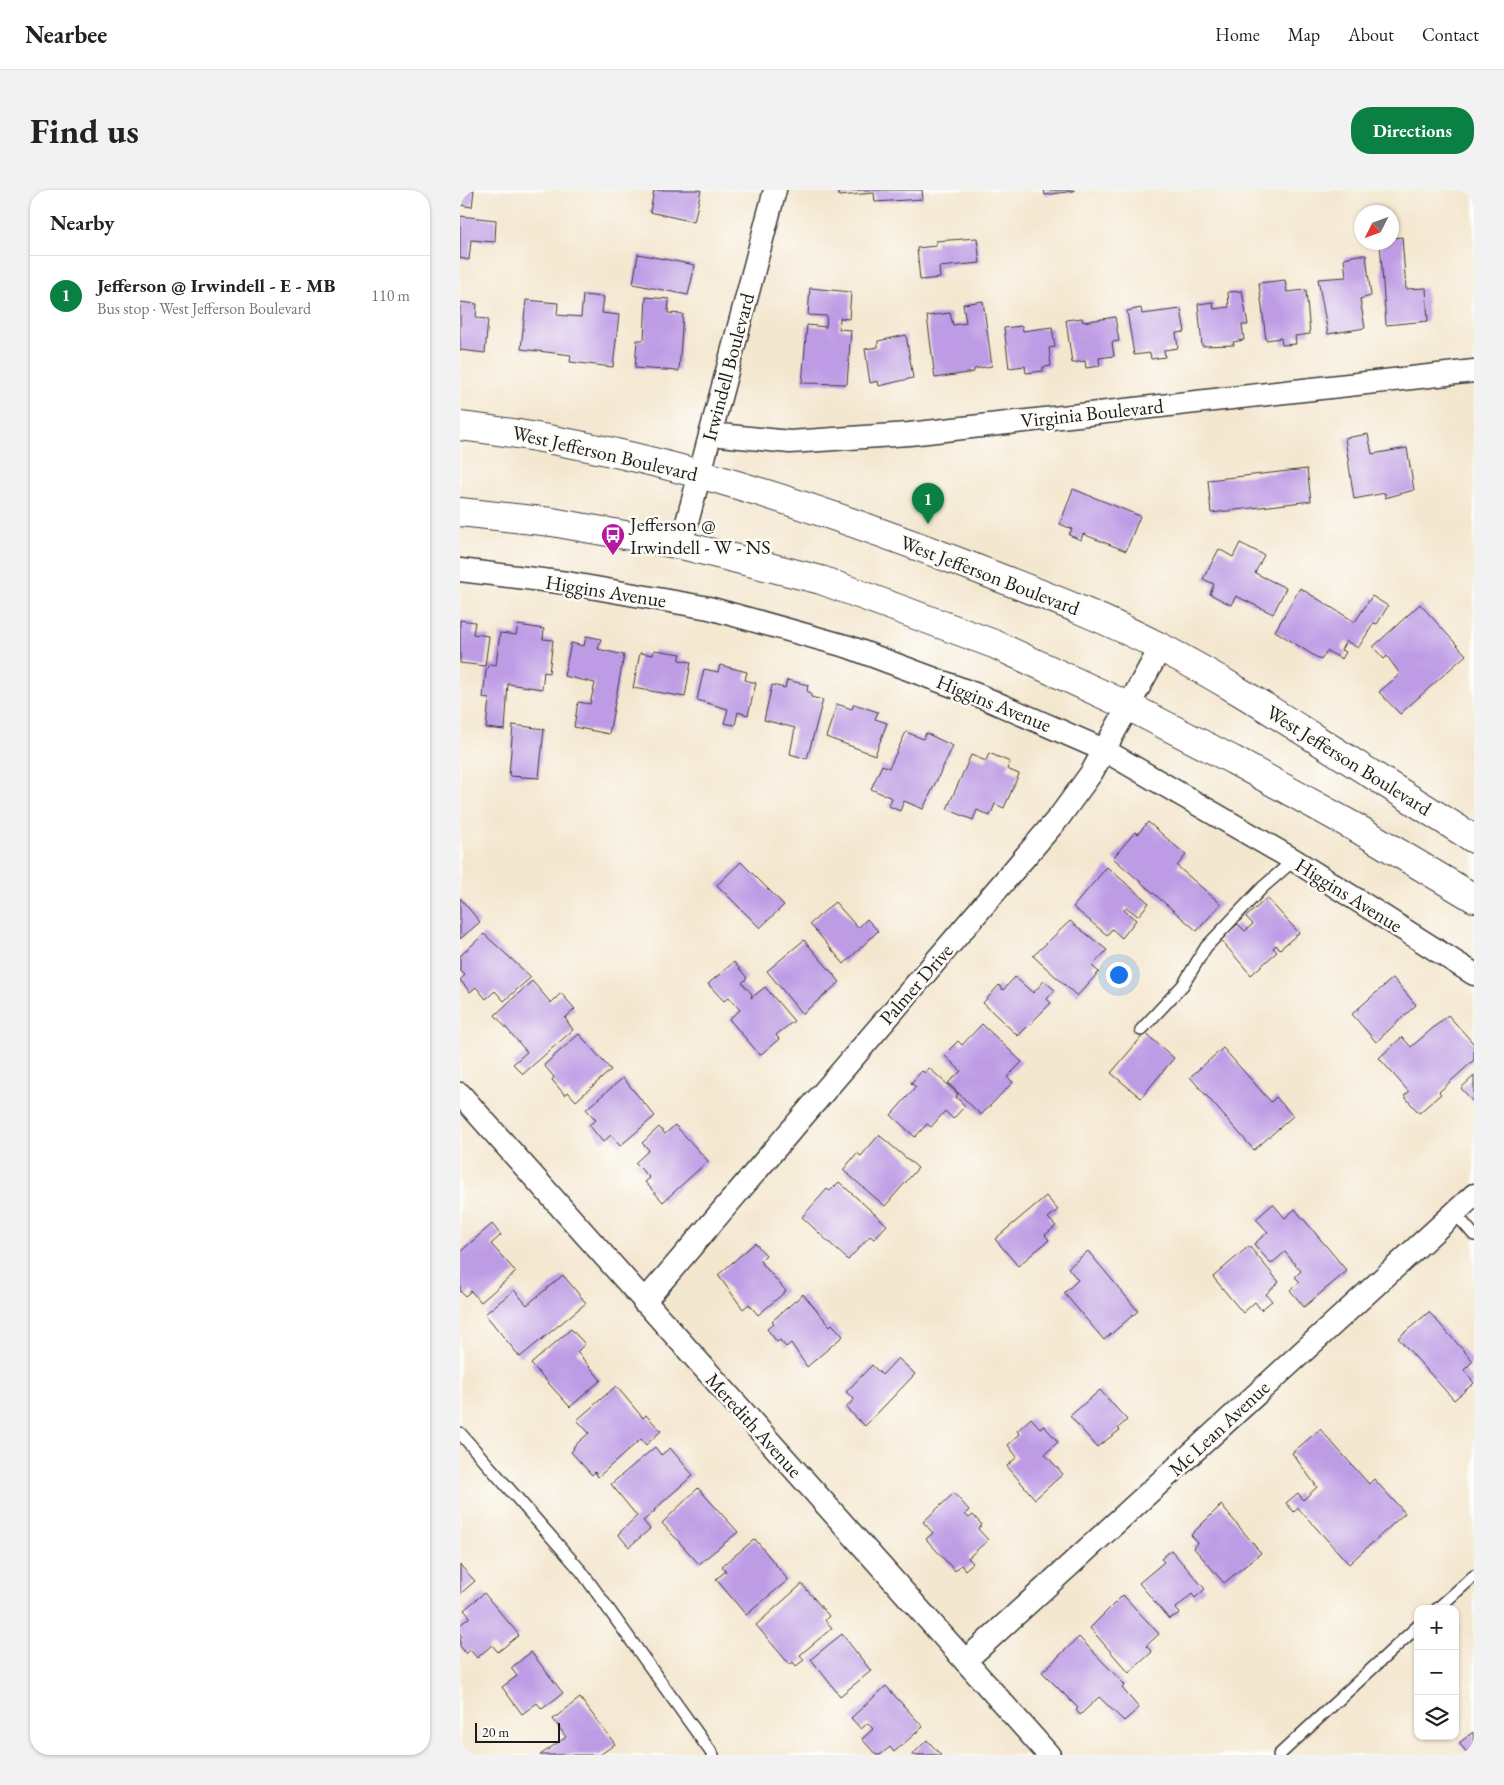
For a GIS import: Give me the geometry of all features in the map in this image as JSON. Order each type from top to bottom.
[{"type":"main road","name":"West Jefferson Boulevard","points":[[460,426],[517,432],[645,458],[699,474],[815,510],[916,545],[1087,612],[1161,647],[1233,687],[1474,839]]},
{"type":"main road","points":[[460,512],[552,522],[681,544],[830,584],[994,644],[1128,706],[1233,760],[1472,893]]},
{"type":"street","name":"Irwindell Boulevard","points":[[681,544],[776,190]]},
{"type":"street","name":"Virginia Boulevard","points":[[710,434],[790,442],[909,434],[1474,371]]},
{"type":"street","name":"Higgins Avenue","points":[[460,570],[567,583],[709,608],[849,647],[980,696],[1104,750],[1294,860],[1474,974]]},
{"type":"street","name":"Palmer Drive","points":[[644,1302],[1060,816],[1092,772],[1161,647]]},
{"type":"street","name":"Meredith Avenue","points":[[460,1094],[1049,1755]]},
{"type":"street","name":"Mc Lean Avenue","points":[[965,1661],[1474,1194]]},
{"type":"lane","points":[[1141,1030],[1183,985],[1206,947],[1263,887],[1294,860]]},
{"type":"lane","points":[[1454,1212],[1474,1235]]},
{"type":"lane","points":[[460,1434],[582,1572],[713,1755]]},
{"type":"lane","points":[[1441,1605],[1474,1576]]},
{"type":"lane","points":[[1279,1755],[1414,1630]]},
{"type":"building","points":[[460,190],[474,190],[472,207],[460,205]]},
{"type":"building","points":[[654,190],[701,190],[694,222],[650,212]]},
{"type":"building","points":[[838,190],[922,190],[923,199],[875,202],[874,193],[839,196]]},
{"type":"building","points":[[1044,190],[1074,190],[1074,191],[1045,195]]},
{"type":"building","points":[[460,216],[496,220],[495,242],[471,240],[469,260],[460,258]]},
{"type":"building","points":[[1399,237],[1402,237],[1406,289],[1426,288],[1428,321],[1386,325],[1381,250],[1399,250]]},
{"type":"building","points":[[977,238],[980,263],[939,267],[940,278],[920,280],[917,248],[936,246],[936,241]]},
{"type":"building","points":[[638,254],[695,265],[688,295],[633,284]]},
{"type":"building","points":[[1366,255],[1371,296],[1360,299],[1365,328],[1328,334],[1318,279],[1346,277],[1344,258]]},
{"type":"building","points":[[1285,280],[1287,292],[1306,290],[1310,334],[1295,336],[1296,344],[1282,345],[1281,338],[1266,340],[1259,283]]},
{"type":"building","points":[[810,288],[851,292],[849,319],[840,318],[839,329],[851,330],[847,384],[802,383],[807,325],[826,327],[827,316],[808,315]]},
{"type":"building","points":[[1242,291],[1248,325],[1242,325],[1244,340],[1233,342],[1234,345],[1202,346],[1198,304],[1213,302],[1214,309],[1229,307],[1228,292]]},
{"type":"building","points":[[583,295],[604,297],[602,313],[619,315],[613,367],[570,362],[571,355],[521,349],[526,300],[558,303],[557,315],[581,317]]},
{"type":"building","points":[[646,297],[669,299],[668,313],[683,314],[679,371],[635,368],[637,340],[644,340]]},
{"type":"building","points":[[983,301],[992,366],[974,369],[974,372],[935,378],[927,316],[950,313],[953,325],[966,323],[963,304]]},
{"type":"building","points":[[460,302],[477,304],[476,318],[488,319],[485,353],[460,350]]},
{"type":"building","points":[[1141,308],[1142,314],[1181,309],[1185,332],[1176,333],[1178,348],[1164,350],[1165,357],[1151,359],[1150,353],[1134,355],[1127,311]]},
{"type":"building","points":[[1115,317],[1119,341],[1112,342],[1114,356],[1099,358],[1100,366],[1086,368],[1085,361],[1072,363],[1066,320],[1082,318],[1083,322]]},
{"type":"building","points":[[1022,326],[1023,331],[1052,327],[1055,347],[1049,348],[1051,366],[1043,367],[1043,371],[1026,373],[1025,366],[1009,368],[1004,328]]},
{"type":"building","points":[[906,335],[913,378],[879,386],[878,381],[870,383],[865,349],[878,347],[878,341]]},
{"type":"building","points":[[1368,434],[1372,454],[1407,448],[1414,490],[1385,498],[1385,493],[1354,499],[1345,438]]},
{"type":"building","points":[[1307,469],[1311,501],[1211,513],[1208,480]]},
{"type":"building","points":[[1073,489],[1140,516],[1126,551],[1083,534],[1081,540],[1069,535],[1072,529],[1060,524]]},
{"type":"building","points":[[1240,543],[1264,555],[1255,573],[1286,588],[1273,614],[1236,596],[1231,605],[1210,594],[1214,584],[1203,579],[1219,549],[1233,557]]},
{"type":"building","points":[[1300,588],[1355,622],[1372,596],[1388,606],[1377,624],[1374,623],[1358,648],[1346,641],[1341,650],[1346,652],[1342,659],[1327,651],[1321,660],[1275,631]]},
{"type":"building","points":[[1420,604],[1466,655],[1400,714],[1379,692],[1400,674],[1387,656],[1384,659],[1373,647]]},
{"type":"building","points":[[460,620],[475,622],[473,634],[489,636],[485,666],[460,663]]},
{"type":"building","points":[[518,625],[544,629],[543,639],[553,640],[549,673],[544,672],[542,689],[508,684],[505,730],[486,728],[489,699],[483,698],[486,670],[489,664],[496,665],[500,633],[516,635]]},
{"type":"building","points":[[586,636],[601,639],[598,649],[624,655],[609,734],[574,727],[578,702],[590,704],[595,683],[564,676],[571,643],[584,646]]},
{"type":"building","points":[[654,650],[681,654],[679,660],[691,662],[685,697],[633,688],[640,653],[653,655]]},
{"type":"building","points":[[720,665],[747,672],[745,680],[756,683],[748,715],[738,712],[735,725],[724,723],[728,709],[697,700],[704,669],[718,672]]},
{"type":"building","points":[[787,680],[808,685],[807,691],[811,693],[811,697],[823,700],[807,759],[790,754],[795,728],[764,720],[772,685],[785,688]]},
{"type":"building","points":[[837,704],[852,709],[854,704],[878,712],[875,719],[887,723],[875,755],[826,737]]},
{"type":"building","points":[[513,725],[544,729],[539,778],[509,776]]},
{"type":"building","points":[[906,732],[923,739],[926,733],[953,746],[923,809],[904,801],[900,811],[889,806],[892,798],[871,789],[882,765],[889,768]]},
{"type":"building","points":[[989,753],[1010,762],[1007,769],[1019,774],[1004,808],[995,804],[990,816],[977,810],[973,820],[947,809],[971,755],[986,761]]},
{"type":"building","points":[[1148,822],[1186,855],[1177,866],[1221,904],[1197,931],[1113,858],[1135,832],[1138,834]]},
{"type":"building","points":[[741,862],[784,905],[760,928],[717,885]]},
{"type":"building","points":[[1107,867],[1149,903],[1138,916],[1126,907],[1124,910],[1136,920],[1122,938],[1112,929],[1107,935],[1073,907]]},
{"type":"building","points":[[460,898],[480,922],[460,939]]},
{"type":"building","points":[[1267,898],[1299,933],[1280,949],[1276,945],[1273,948],[1277,952],[1251,975],[1220,939],[1238,924],[1245,931],[1253,924],[1246,917]]},
{"type":"building","points":[[835,902],[858,928],[867,919],[878,931],[844,964],[810,924]]},
{"type":"building","points":[[1070,921],[1107,950],[1092,966],[1099,972],[1077,996],[1033,956]]},
{"type":"building","points":[[484,934],[531,977],[504,1001],[495,991],[486,999],[476,987],[470,992],[460,980],[465,975],[460,970],[460,956]]},
{"type":"building","points":[[804,940],[840,982],[802,1014],[767,971]]},
{"type":"building","points":[[734,962],[747,978],[742,983],[752,994],[751,998],[765,987],[794,1021],[776,1035],[779,1039],[760,1055],[729,1019],[740,1010],[729,997],[724,1001],[708,984]]},
{"type":"building","points":[[1015,977],[1033,993],[1044,981],[1055,990],[1047,999],[1051,1003],[1018,1036],[983,1003],[999,985],[1003,990]]},
{"type":"building","points":[[1393,978],[1416,1005],[1376,1042],[1352,1014]]},
{"type":"building","points":[[532,981],[551,1003],[561,993],[575,1009],[565,1018],[573,1030],[523,1074],[513,1064],[527,1052],[495,1015]]},
{"type":"building","points":[[1448,1015],[1474,1044],[1474,1060],[1439,1092],[1441,1094],[1419,1113],[1404,1096],[1409,1092],[1379,1058],[1402,1037],[1411,1047]]},
{"type":"building","points":[[982,1024],[1022,1062],[1007,1077],[1013,1082],[981,1115],[948,1083],[961,1071],[944,1055],[958,1041],[962,1045]]},
{"type":"building","points":[[1145,1033],[1174,1058],[1141,1098],[1111,1073]]},
{"type":"building","points":[[579,1034],[611,1070],[576,1101],[568,1092],[565,1095],[552,1080],[554,1077],[544,1065]]},
{"type":"building","points":[[1223,1048],[1271,1102],[1276,1097],[1293,1116],[1254,1150],[1190,1077]]},
{"type":"building","points":[[929,1068],[958,1094],[956,1097],[965,1106],[953,1119],[945,1111],[931,1127],[927,1124],[915,1137],[891,1115],[916,1087],[911,1083],[922,1071],[925,1073]]},
{"type":"building","points":[[1474,1076],[1474,1103],[1461,1088]]},
{"type":"building","points":[[623,1078],[655,1116],[620,1146],[611,1135],[603,1142],[589,1125],[596,1120],[586,1109]]},
{"type":"building","points":[[675,1125],[708,1161],[663,1202],[645,1182],[650,1178],[635,1163],[649,1150],[642,1143],[659,1127],[665,1134]]},
{"type":"building","points":[[879,1135],[918,1168],[885,1206],[843,1170],[857,1153],[861,1156]]},
{"type":"building","points":[[839,1182],[887,1225],[874,1239],[870,1236],[848,1260],[802,1217],[827,1189],[830,1191]]},
{"type":"building","points":[[1046,1196],[1058,1210],[1048,1218],[1056,1226],[1045,1235],[1049,1240],[1018,1266],[995,1239]]},
{"type":"building","points":[[1273,1204],[1285,1218],[1295,1209],[1347,1271],[1304,1307],[1290,1290],[1300,1282],[1295,1277],[1301,1271],[1285,1252],[1271,1264],[1254,1244],[1268,1232],[1256,1219]]},
{"type":"building","points":[[492,1224],[501,1235],[491,1244],[516,1272],[481,1302],[471,1291],[465,1296],[460,1291],[460,1252]]},
{"type":"building","points":[[755,1243],[766,1255],[760,1261],[786,1291],[758,1315],[749,1304],[743,1309],[718,1275]]},
{"type":"building","points":[[1249,1246],[1279,1282],[1266,1294],[1272,1301],[1261,1310],[1255,1302],[1243,1313],[1213,1277]]},
{"type":"building","points":[[1088,1251],[1138,1311],[1104,1340],[1064,1293],[1078,1280],[1068,1268]]},
{"type":"building","points":[[563,1275],[586,1303],[520,1357],[485,1314],[514,1290],[527,1305]]},
{"type":"building","points":[[803,1294],[830,1326],[832,1324],[843,1336],[807,1367],[791,1343],[786,1347],[780,1340],[777,1342],[767,1329],[774,1323],[772,1321]]},
{"type":"building","points":[[1429,1312],[1473,1361],[1464,1370],[1474,1383],[1454,1400],[1398,1338]]},
{"type":"building","points":[[571,1329],[585,1344],[577,1352],[601,1380],[570,1407],[531,1364]]},
{"type":"building","points":[[898,1358],[915,1374],[865,1426],[846,1408],[854,1399],[846,1392],[872,1365],[882,1375]]},
{"type":"building","points":[[616,1386],[643,1418],[646,1415],[661,1431],[646,1445],[641,1439],[598,1477],[595,1472],[592,1475],[571,1452],[574,1449],[573,1447],[589,1433],[577,1420]]},
{"type":"building","points":[[1100,1390],[1127,1420],[1118,1428],[1120,1430],[1097,1447],[1070,1416]]},
{"type":"building","points":[[1031,1418],[1040,1428],[1044,1426],[1058,1442],[1045,1454],[1063,1474],[1035,1499],[1007,1466],[1017,1457],[1008,1445],[1020,1434],[1017,1431]]},
{"type":"building","points":[[1320,1429],[1369,1484],[1374,1479],[1405,1513],[1349,1564],[1298,1508],[1294,1512],[1286,1503],[1298,1493],[1303,1500],[1317,1487],[1292,1453]]},
{"type":"building","points":[[655,1447],[661,1455],[670,1448],[693,1475],[643,1521],[650,1529],[629,1547],[618,1534],[637,1516],[611,1484]]},
{"type":"building","points":[[698,1488],[738,1532],[699,1564],[662,1523]]},
{"type":"building","points":[[954,1493],[969,1510],[965,1514],[969,1518],[973,1515],[982,1525],[978,1529],[988,1540],[968,1558],[973,1563],[965,1570],[961,1565],[955,1571],[926,1539],[933,1533],[923,1522]]},
{"type":"building","points":[[1221,1505],[1261,1553],[1224,1583],[1193,1547],[1198,1543],[1191,1535]]},
{"type":"building","points":[[755,1539],[788,1580],[746,1615],[716,1579],[726,1571],[722,1566]]},
{"type":"building","points":[[1171,1550],[1205,1589],[1195,1598],[1192,1594],[1175,1609],[1180,1613],[1169,1619],[1139,1583],[1164,1562],[1161,1559]]},
{"type":"building","points":[[460,1565],[475,1581],[460,1594]]},
{"type":"building","points":[[802,1584],[829,1616],[825,1620],[832,1628],[800,1655],[804,1660],[796,1666],[793,1662],[790,1665],[756,1625]]},
{"type":"building","points":[[484,1593],[519,1635],[498,1652],[492,1645],[477,1658],[470,1650],[466,1654],[460,1646],[460,1639],[462,1637],[460,1625],[470,1617],[464,1610]]},
{"type":"building","points":[[1123,1595],[1159,1634],[1146,1646],[1152,1652],[1129,1673],[1090,1628]]},
{"type":"building","points":[[842,1634],[871,1671],[840,1696],[811,1659]]},
{"type":"building","points":[[1079,1637],[1125,1685],[1122,1688],[1139,1708],[1124,1721],[1099,1697],[1080,1715],[1076,1710],[1078,1708],[1042,1672]]},
{"type":"building","points":[[531,1652],[563,1693],[542,1709],[537,1703],[522,1714],[502,1687],[517,1676],[511,1668]]},
{"type":"building","points":[[886,1686],[923,1727],[894,1752],[890,1747],[880,1755],[876,1755],[862,1739],[873,1729],[868,1723],[861,1729],[851,1718]]},
{"type":"building","points":[[580,1698],[615,1744],[600,1755],[540,1755],[566,1737],[553,1719]]},
{"type":"building","points":[[1473,1732],[1474,1755],[1469,1755],[1459,1743]]},
{"type":"building","points":[[927,1740],[941,1755],[912,1755]]},
{"type":"place","name":"Jefferson @ Irwindell - E - MB","points":[[928,524]]},
{"type":"place","name":"Jefferson @ Irwindell - W - NS","points":[[613,556]]}]
